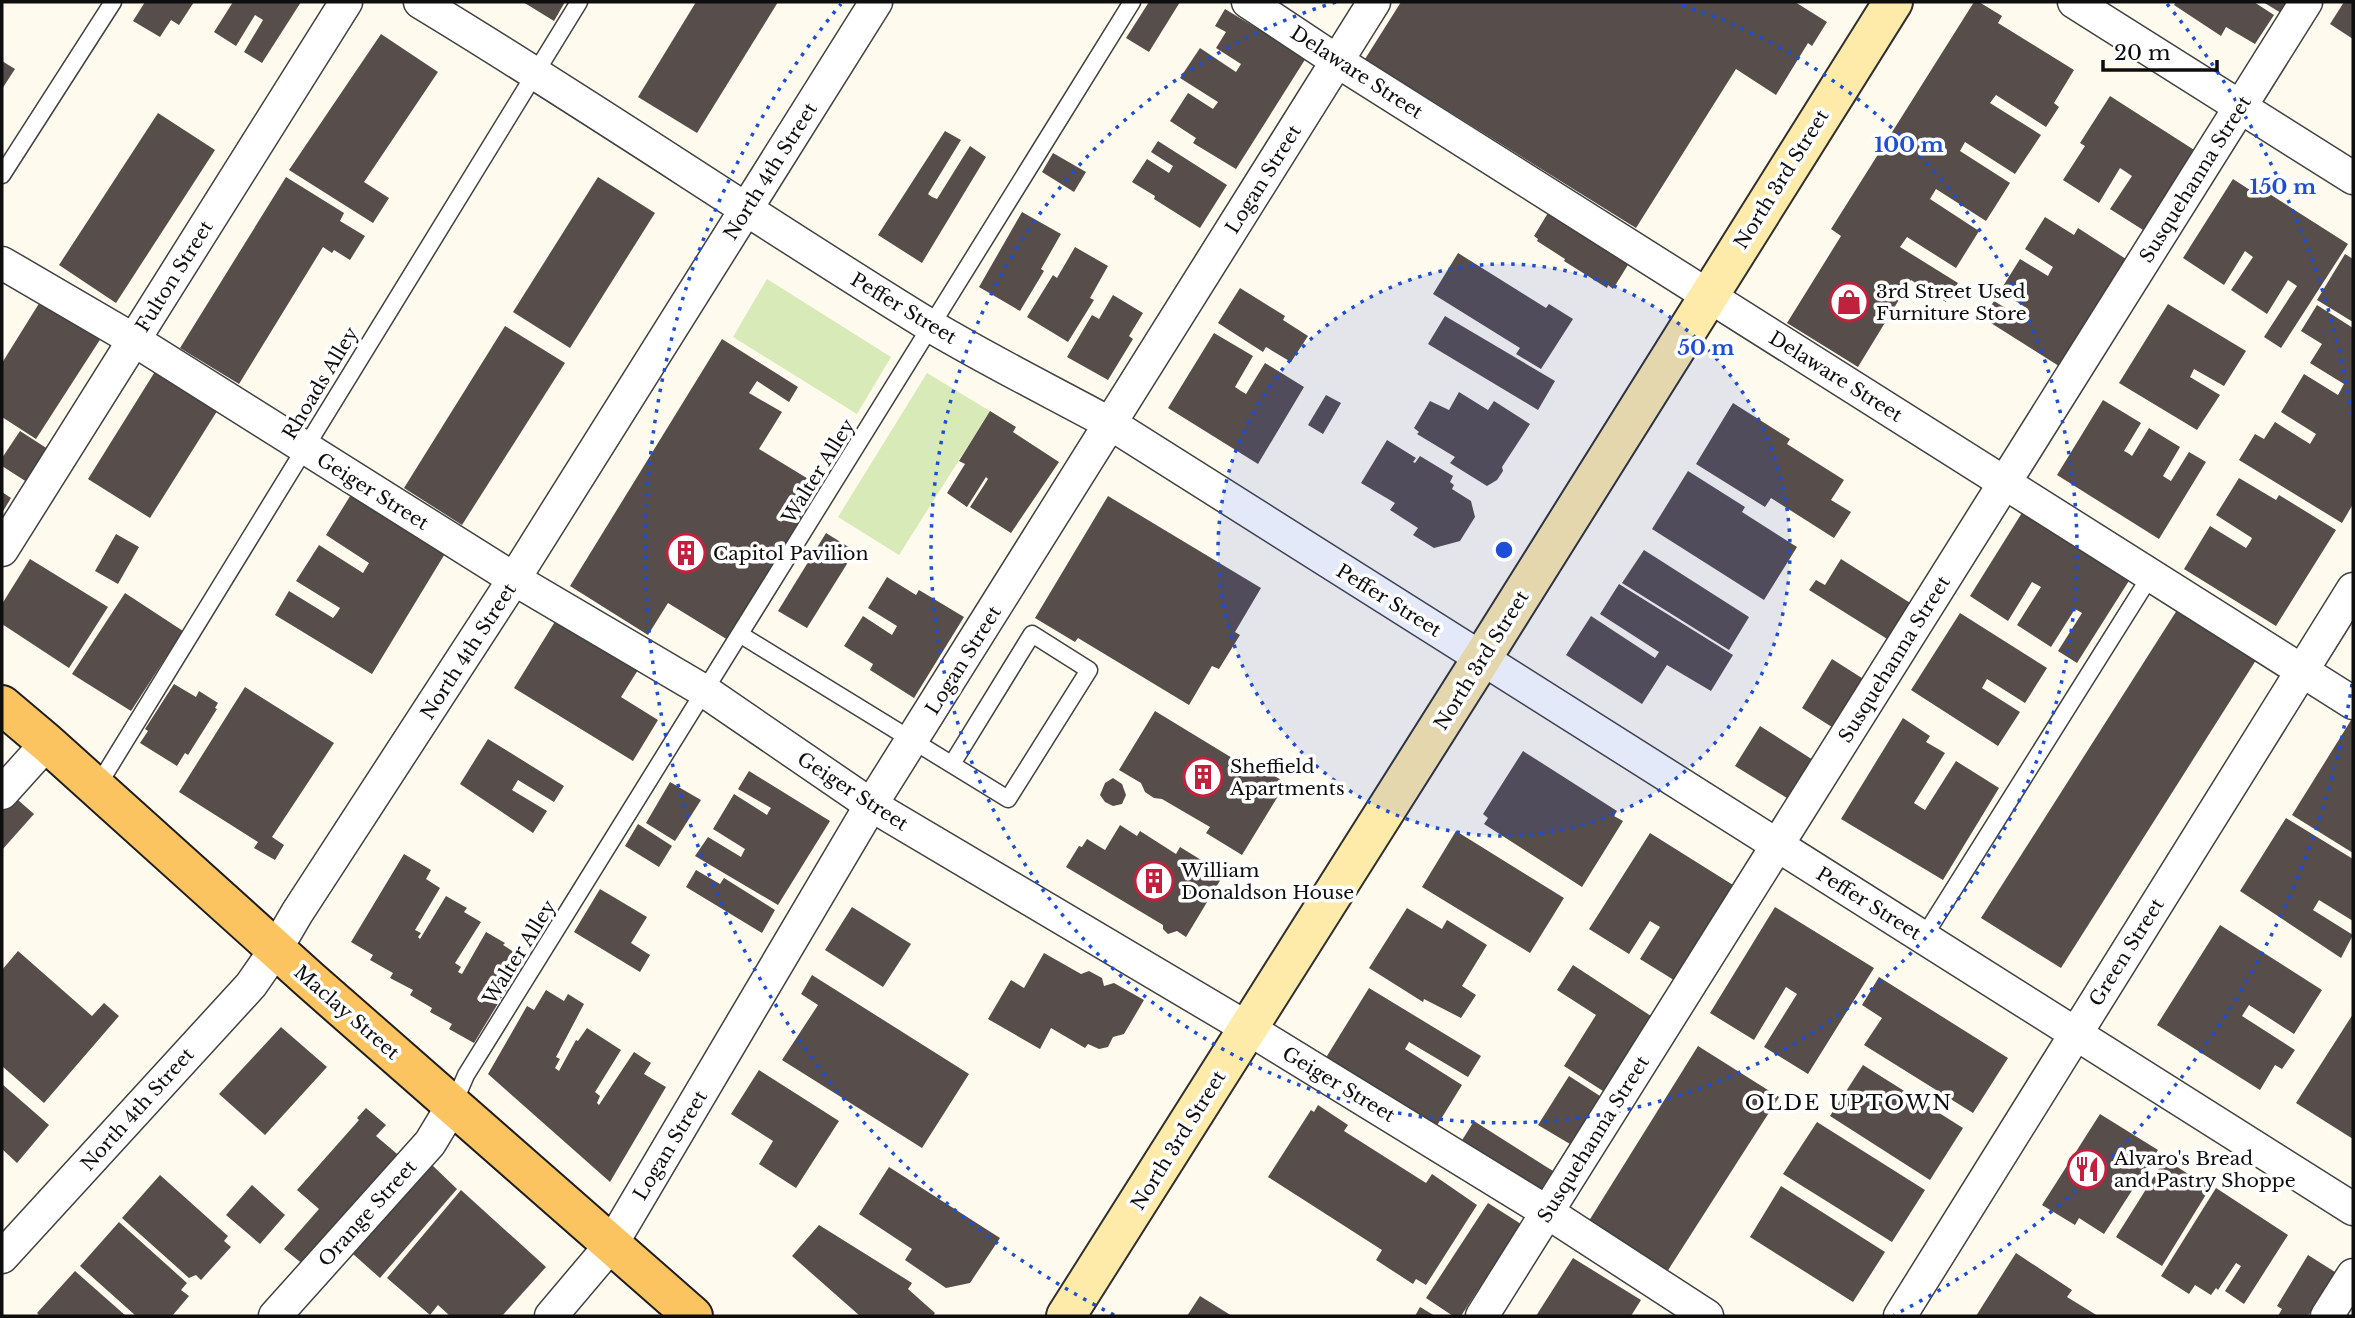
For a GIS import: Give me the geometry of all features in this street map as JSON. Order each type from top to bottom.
[{"type":"main road","name":"North 3rd Street","points":[[1066,1316],[1249,1029],[1892,2]]},
{"type":"main road","name":"Maclay Street","points":[[2,705],[693,1316]]},
{"type":"street","name":"Fulton Street","points":[[2,550],[346,2]]},
{"type":"street","name":"Peffer Street","points":[[420,2],[535,72],[746,210],[932,326],[1111,424],[2353,1209]]},
{"type":"street","name":"North 4th Street","points":[[2,1257],[251,985],[514,579],[876,2]]},
{"type":"street","name":"Delaware Street","points":[[1248,2],[1337,61],[2353,703]]},
{"type":"street","name":"Logan Street","points":[[551,1316],[611,1245],[871,805],[1374,2]]},
{"type":"street","points":[[2074,2],[2353,178]]},
{"type":"street","name":"Susquehanna Street","points":[[1482,1316],[2306,2]]},
{"type":"street","name":"Geiger Street","points":[[2,263],[134,340],[514,579],[706,692],[871,805],[1249,1029],[1547,1212],[1707,1316]]},
{"type":"street","name":"Green Street","points":[[1900,1316],[2353,589]]},
{"type":"street","points":[[2,793],[47,743]]},
{"type":"street","name":"Orange Street","points":[[275,1316],[430,1143],[453,1105]]},
{"type":"street","points":[[2327,1316],[2353,1275]]},
{"type":"lane","points":[[2,175],[113,2]]},
{"type":"lane","name":"Rhoads Alley","points":[[96,787],[579,2]]},
{"type":"lane","name":"Walter Alley","points":[[453,1105],[466,1075],[1132,2]]},
{"type":"lane","points":[[1923,938],[2151,575]]},
{"type":"lane","points":[[741,635],[913,740],[951,764],[1008,799],[1089,670],[1032,634],[951,764]]},
{"type":"green space","points":[[767,279],[891,357],[857,414],[733,337]]},
{"type":"green space","points":[[927,373],[990,411],[899,555],[838,517]]},
{"type":"building","points":[[145,2],[194,2],[179,25],[171,20],[160,37],[133,21]]},
{"type":"building","points":[[233,2],[301,2],[262,63],[244,52],[263,20],[255,15],[236,46],[214,32]]},
{"type":"building","points":[[523,2],[565,2],[554,21]]},
{"type":"building","points":[[696,2],[778,2],[697,133],[638,97]]},
{"type":"building","points":[[1149,2],[1180,2],[1149,52],[1126,38]]},
{"type":"building","points":[[1401,2],[1795,2],[1827,22],[1812,46],[1808,43],[1776,95],[1736,69],[1636,228],[1365,59]]},
{"type":"building","points":[[1974,2],[1979,2],[2002,16],[1998,23],[2074,70],[2054,103],[2059,107],[2046,127],[1996,95],[1990,103],[2041,135],[2015,174],[1965,142],[1960,151],[2010,183],[1986,221],[1936,189],[1930,199],[1979,231],[1956,268],[1907,237],[1900,247],[1958,283],[1946,302],[1911,280],[1858,367],[1787,323],[1841,236],[1831,229]]},
{"type":"building","points":[[2176,2],[2254,2],[2274,15],[2255,44],[2226,27],[2221,36],[2174,5]]},
{"type":"building","points":[[2263,2],[2295,2],[2286,16]]},
{"type":"building","points":[[2344,2],[2353,2],[2353,39],[2330,24]]},
{"type":"building","points":[[1225,9],[1306,58],[1236,169],[1193,143],[1196,138],[1170,121],[1188,93],[1213,109],[1218,102],[1180,78],[1200,48],[1236,72],[1241,64],[1216,48],[1226,32],[1215,26]]},
{"type":"building","points":[[381,34],[438,72],[364,182],[389,198],[373,223],[289,170]]},
{"type":"building","points":[[2,61],[15,69],[2,89]]},
{"type":"building","points":[[2110,96],[2202,155],[2151,235],[2110,209],[2132,176],[2120,168],[2099,203],[2063,180],[2085,146],[2080,143]]},
{"type":"building","points":[[158,113],[215,150],[116,303],[59,265]]},
{"type":"building","points":[[945,131],[961,140],[928,194],[932,197],[937,199],[970,146],[986,157],[922,263],[878,235]]},
{"type":"building","points":[[1158,141],[1227,185],[1200,228],[1132,182],[1147,159],[1169,173],[1173,166],[1151,152]]},
{"type":"building","points":[[1053,153],[1086,172],[1074,192],[1042,172]]},
{"type":"building","points":[[286,177],[344,213],[340,221],[365,236],[350,260],[323,247],[239,384],[180,348]]},
{"type":"building","points":[[598,177],[655,213],[570,348],[513,312]]},
{"type":"building","points":[[2233,179],[2253,192],[2257,186],[2348,244],[2281,348],[2264,337],[2297,286],[2288,280],[2267,314],[2231,290],[2253,257],[2245,251],[2224,285],[2183,258]]},
{"type":"building","points":[[1551,208],[1631,260],[1613,289],[1608,285],[1607,288],[1564,261],[1565,259],[1537,241],[1534,236]]},
{"type":"building","points":[[1022,212],[1061,234],[1041,269],[1044,271],[1020,311],[979,287]]},
{"type":"building","points":[[2045,217],[2074,235],[2078,228],[2129,261],[2062,368],[1983,318],[1994,301],[2022,318],[2028,309],[2000,291],[2020,259],[2048,276],[2053,267],[2025,249]]},
{"type":"building","points":[[1075,247],[1108,266],[1090,298],[1094,300],[1068,342],[1027,317],[1053,275],[1057,278]]},
{"type":"building","points":[[1458,253],[1546,308],[1549,304],[1573,319],[1541,369],[1516,354],[1520,348],[1433,294]]},
{"type":"building","points":[[2345,254],[2353,259],[2353,322],[2317,300]]},
{"type":"building","points":[[1240,288],[1285,316],[1283,320],[1308,336],[1291,362],[1266,347],[1263,352],[1218,323]]},
{"type":"building","points":[[1113,295],[1143,313],[1129,336],[1133,339],[1108,380],[1067,357],[1092,315],[1099,319]]},
{"type":"building","points":[[43,297],[103,335],[36,439],[2,417],[2,363]]},
{"type":"building","points":[[2168,304],[2246,351],[2224,386],[2194,369],[2190,377],[2220,395],[2197,430],[2119,383]]},
{"type":"building","points":[[2317,305],[2353,328],[2353,504],[2342,523],[2239,460],[2255,434],[2264,439],[2275,422],[2310,444],[2316,434],[2281,412],[2304,374],[2338,395],[2344,384],[2310,363],[2322,344],[2301,331]]},
{"type":"building","points":[[1445,316],[1555,381],[1538,410],[1428,344]]},
{"type":"building","points":[[505,326],[565,363],[462,525],[404,488]]},
{"type":"building","points":[[1214,333],[1253,356],[1235,387],[1246,394],[1265,363],[1304,387],[1258,464],[1168,408]]},
{"type":"building","name":"Capitol Pavilion","points":[[722,339],[798,387],[789,402],[757,381],[749,393],[782,412],[759,449],[810,480],[796,501],[802,520],[728,640],[668,603],[648,635],[570,586]]},
{"type":"building","points":[[156,370],[219,408],[150,518],[88,479]]},
{"type":"building","points":[[1459,392],[1488,410],[1494,401],[1530,424],[1502,467],[1503,471],[1497,480],[1487,486],[1450,463],[1455,457],[1417,434],[1419,432],[1414,428],[1430,401],[1449,410]]},
{"type":"building","points":[[1326,395],[1341,403],[1323,434],[1308,425]]},
{"type":"building","points":[[2103,400],[2141,423],[2124,451],[2132,456],[2149,428],[2180,447],[2163,476],[2166,478],[2171,481],[2189,452],[2206,462],[2159,539],[2057,475]]},
{"type":"building","points":[[1733,403],[1790,439],[1787,444],[1844,480],[1831,500],[1851,512],[1834,538],[1771,498],[1765,507],[1696,464]]},
{"type":"building","points":[[990,411],[1016,427],[1013,432],[1059,462],[1011,533],[970,507],[988,479],[986,477],[967,507],[947,493],[965,464],[959,461]]},
{"type":"building","points":[[20,431],[51,451],[30,484],[2,466],[2,458]]},
{"type":"building","points":[[1387,440],[1416,458],[1413,462],[1420,456],[1453,476],[1450,482],[1454,485],[1452,489],[1471,501],[1475,517],[1460,541],[1434,548],[1413,535],[1418,528],[1390,510],[1395,503],[1361,483]]},
{"type":"building","points":[[1688,471],[1745,507],[1742,512],[1797,547],[1764,600],[1652,529]]},
{"type":"building","points":[[2239,478],[2276,500],[2279,495],[2336,530],[2276,626],[2184,569],[2210,526],[2246,548],[2250,542],[2252,538],[2216,515]]},
{"type":"building","points":[[2,492],[11,498],[2,513]]},
{"type":"building","points":[[352,493],[446,552],[372,674],[275,615],[289,591],[333,618],[337,613],[340,608],[296,581],[319,545],[363,573],[369,563],[326,535]]},
{"type":"building","points":[[1108,496],[1261,588],[1235,632],[1240,635],[1219,669],[1212,666],[1189,705],[1078,638],[1075,642],[1035,618]]},
{"type":"building","points":[[2025,508],[2132,576],[2077,663],[2058,651],[2082,613],[2075,609],[2051,647],[2017,625],[2041,587],[2032,582],[2008,621],[1970,596]]},
{"type":"building","points":[[826,533],[855,551],[807,628],[778,611]]},
{"type":"building","points":[[116,534],[139,547],[118,584],[95,571]]},
{"type":"building","points":[[1644,550],[1749,617],[1729,650],[1622,583]]},
{"type":"building","points":[[30,559],[108,607],[69,668],[2,624],[2,604]]},
{"type":"building","points":[[1841,559],[1915,606],[1892,642],[1809,590],[1816,580],[1825,585]]},
{"type":"building","points":[[887,577],[916,595],[919,590],[964,617],[914,698],[870,670],[873,664],[844,646],[863,616],[892,635],[897,626],[868,608]]},
{"type":"building","points":[[1619,584],[1733,655],[1711,691],[1667,665],[1642,704],[1566,655],[1591,616],[1655,658],[1659,652],[1600,614]]},
{"type":"building","points":[[125,593],[183,631],[131,711],[72,674]]},
{"type":"building","points":[[2179,607],[2258,657],[2061,968],[1981,918]]},
{"type":"building","points":[[1960,613],[2047,668],[2025,703],[1987,679],[1982,688],[2020,712],[1998,746],[1911,690]]},
{"type":"building","points":[[556,620],[638,670],[621,697],[658,720],[633,761],[514,688]]},
{"type":"building","points":[[1832,659],[1865,680],[1835,729],[1802,708]]},
{"type":"building","points":[[174,684],[196,697],[199,691],[218,703],[215,708],[217,709],[188,755],[185,753],[177,766],[140,743],[148,731],[145,729]]},
{"type":"building","points":[[245,687],[334,743],[272,837],[284,845],[275,860],[254,848],[258,842],[179,792]]},
{"type":"building","name":"Sheffield Apartments","points":[[1155,711],[1247,767],[1250,761],[1286,783],[1242,855],[1206,833],[1210,827],[1162,799],[1154,798],[1145,792],[1141,783],[1119,770]]},
{"type":"building","points":[[2353,717],[2353,853],[2292,815]]},
{"type":"building","points":[[1903,718],[1930,736],[1926,742],[1945,753],[1914,803],[1925,810],[1956,761],[1999,788],[1943,880],[1841,819]]},
{"type":"building","points":[[1760,726],[1824,767],[1800,806],[1735,766]]},
{"type":"building","points":[[488,739],[564,786],[554,802],[518,780],[512,790],[547,811],[533,833],[460,784]]},
{"type":"building","points":[[1523,751],[1617,811],[1614,816],[1623,821],[1582,887],[1484,824],[1488,818],[1483,814]]},
{"type":"building","points":[[749,771],[830,821],[778,905],[695,856],[708,837],[741,857],[745,849],[713,829],[734,794],[767,815],[771,808],[738,789]]},
{"type":"building","points":[[1113,778],[1122,784],[1126,795],[1122,804],[1113,806],[1105,802],[1100,795],[1105,783]]},
{"type":"building","points":[[670,782],[701,800],[675,841],[646,823]]},
{"type":"building","points":[[10,793],[34,814],[2,850],[2,802]]},
{"type":"building","points":[[2286,818],[2353,859],[2353,921],[2319,900],[2313,910],[2353,935],[2341,958],[2240,891]]},
{"type":"building","points":[[638,824],[672,846],[659,867],[625,846]]},
{"type":"building","name":"William Donaldson House","points":[[1120,825],[1137,836],[1140,831],[1176,854],[1180,847],[1224,874],[1186,937],[1177,931],[1168,934],[1163,925],[1066,867],[1079,846],[1082,847],[1087,839],[1105,850]]},
{"type":"building","points":[[1456,831],[1564,898],[1530,953],[1422,887]]},
{"type":"building","points":[[1650,833],[1741,890],[1682,985],[1640,959],[1660,927],[1650,921],[1629,954],[1589,929]]},
{"type":"building","points":[[404,854],[431,870],[426,879],[440,888],[415,930],[421,933],[418,937],[420,939],[446,896],[467,908],[464,912],[481,922],[455,963],[461,967],[458,972],[462,974],[486,932],[525,959],[474,1043],[449,1029],[452,1024],[430,1012],[432,1008],[410,995],[413,990],[390,978],[393,973],[370,960],[373,955],[351,942]]},
{"type":"building","points":[[696,870],[720,884],[724,878],[775,910],[762,933],[686,887]]},
{"type":"building","points":[[600,889],[647,917],[631,943],[650,955],[640,972],[574,932]]},
{"type":"building","points":[[852,907],[911,944],[883,987],[825,950]]},
{"type":"building","points":[[1775,907],[1874,968],[1808,1074],[1764,1047],[1797,994],[1786,987],[1754,1040],[1710,1013]]},
{"type":"building","points":[[1407,908],[1442,929],[1447,920],[1487,945],[1462,986],[1476,995],[1461,1018],[1424,999],[1423,1002],[1369,968]]},
{"type":"building","points":[[2220,925],[2322,990],[2294,1034],[2249,1005],[2242,1016],[2295,1050],[2282,1069],[2275,1065],[2260,1090],[2157,1025]]},
{"type":"building","points":[[18,951],[92,1016],[104,1003],[119,1016],[44,1103],[2,1066],[2,970]]},
{"type":"building","points":[[1044,953],[1081,974],[1089,971],[1102,978],[1104,986],[1114,983],[1144,1000],[1124,1034],[1113,1037],[1108,1047],[1099,1049],[1088,1044],[1085,1048],[1051,1028],[1040,1049],[988,1019],[1011,980],[1024,988]]},
{"type":"building","points":[[1573,965],[1651,1016],[1603,1091],[1564,1066],[1596,1015],[1557,990]]},
{"type":"building","points":[[812,975],[969,1074],[922,1148],[782,1060],[818,1005],[801,994]]},
{"type":"building","points":[[1879,977],[2008,1058],[1973,1113],[1864,1045],[1882,1018],[1862,1005]]},
{"type":"building","points":[[1369,988],[1481,1056],[1468,1077],[1409,1042],[1405,1049],[1462,1085],[1433,1132],[1322,1064]]},
{"type":"building","points":[[546,990],[564,1001],[568,994],[584,1004],[556,1057],[560,1059],[555,1068],[559,1071],[576,1040],[578,1041],[587,1028],[621,1050],[595,1092],[600,1096],[597,1103],[599,1105],[634,1052],[651,1063],[644,1074],[666,1087],[610,1182],[488,1074],[527,1006],[534,1010]]},
{"type":"building","points":[[2353,1014],[2353,1139],[2296,1103]]},
{"type":"building","points":[[281,1027],[327,1067],[265,1135],[219,1094]]},
{"type":"building","points":[[1698,1046],[1779,1097],[1665,1275],[1587,1224]]},
{"type":"building","points":[[1863,1065],[1963,1128],[1930,1180],[1830,1116]]},
{"type":"building","points":[[759,1070],[839,1121],[796,1188],[759,1164],[773,1141],[731,1114]]},
{"type":"building","points":[[1569,1076],[1600,1096],[1570,1144],[1538,1125]]},
{"type":"building","points":[[2,1084],[49,1125],[17,1163],[2,1149]]},
{"type":"building","points":[[1318,1105],[1348,1125],[1344,1131],[1426,1183],[1432,1174],[1477,1205],[1426,1285],[1416,1279],[1413,1284],[1376,1260],[1382,1250],[1268,1177],[1311,1110],[1314,1112]]},
{"type":"building","points":[[366,1108],[386,1125],[376,1136],[403,1159],[304,1265],[284,1249],[319,1209],[297,1190],[359,1120],[357,1118]]},
{"type":"building","points":[[2100,1114],[2158,1150],[2104,1234],[2079,1218],[2075,1225],[2042,1205]]},
{"type":"building","points":[[1474,1121],[1553,1171],[1534,1200],[1456,1150]]},
{"type":"building","points":[[1817,1122],[1925,1190],[1892,1242],[1783,1174]]},
{"type":"building","points":[[2165,1159],[2210,1188],[2162,1266],[2116,1237]]},
{"type":"building","points":[[431,1164],[457,1189],[380,1278],[353,1254]]},
{"type":"building","points":[[889,1167],[1000,1238],[970,1283],[946,1288],[905,1260],[912,1249],[859,1214]]},
{"type":"building","points":[[160,1175],[228,1236],[224,1241],[231,1247],[201,1280],[196,1275],[189,1278],[122,1218]]},
{"type":"building","points":[[252,1185],[285,1215],[260,1244],[226,1215]]},
{"type":"building","points":[[1781,1186],[1885,1252],[1853,1302],[1750,1237]]},
{"type":"building","points":[[2216,1188],[2288,1235],[2244,1304],[2225,1291],[2241,1266],[2236,1263],[2218,1290],[2216,1288],[2211,1295],[2195,1285],[2189,1294],[2161,1276]]},
{"type":"building","points":[[461,1190],[546,1267],[502,1316],[450,1316],[438,1305],[430,1315],[387,1278]]},
{"type":"building","points":[[1488,1203],[1521,1224],[1461,1316],[1453,1316],[1426,1298]]},
{"type":"building","points":[[119,1222],[187,1283],[181,1290],[189,1296],[174,1316],[136,1316],[80,1266]]},
{"type":"building","points":[[819,1225],[912,1283],[908,1289],[935,1313],[933,1316],[860,1316],[792,1256]]},
{"type":"building","points":[[2016,1253],[2072,1290],[2067,1297],[2098,1316],[1976,1316]]},
{"type":"building","points":[[2308,1255],[2335,1272],[2308,1316],[2278,1316],[2282,1309],[2277,1306]]},
{"type":"building","points":[[1573,1258],[1641,1300],[1631,1316],[1536,1316]]},
{"type":"building","points":[[75,1271],[126,1316],[40,1316],[37,1313]]},
{"type":"building","points":[[1200,1296],[1232,1316],[1187,1316]]},
{"type":"building","points":[[1420,1307],[1435,1316],[1415,1316]]},
{"type":"place","name":"3rd Street Used Furniture Store","points":[[1849,302]]},
{"type":"place","name":"Capitol Pavilion","points":[[686,553]]},
{"type":"place","name":"Sheffield Apartments","points":[[1203,777]]},
{"type":"place","name":"William Donaldson House","points":[[1154,881]]},
{"type":"place","name":"Alvaro's Bread and Pastry Shoppe","points":[[2087,1169]]},
{"type":"district","name":"OLDE UPTOWN","points":[[1849,1103]]}]
